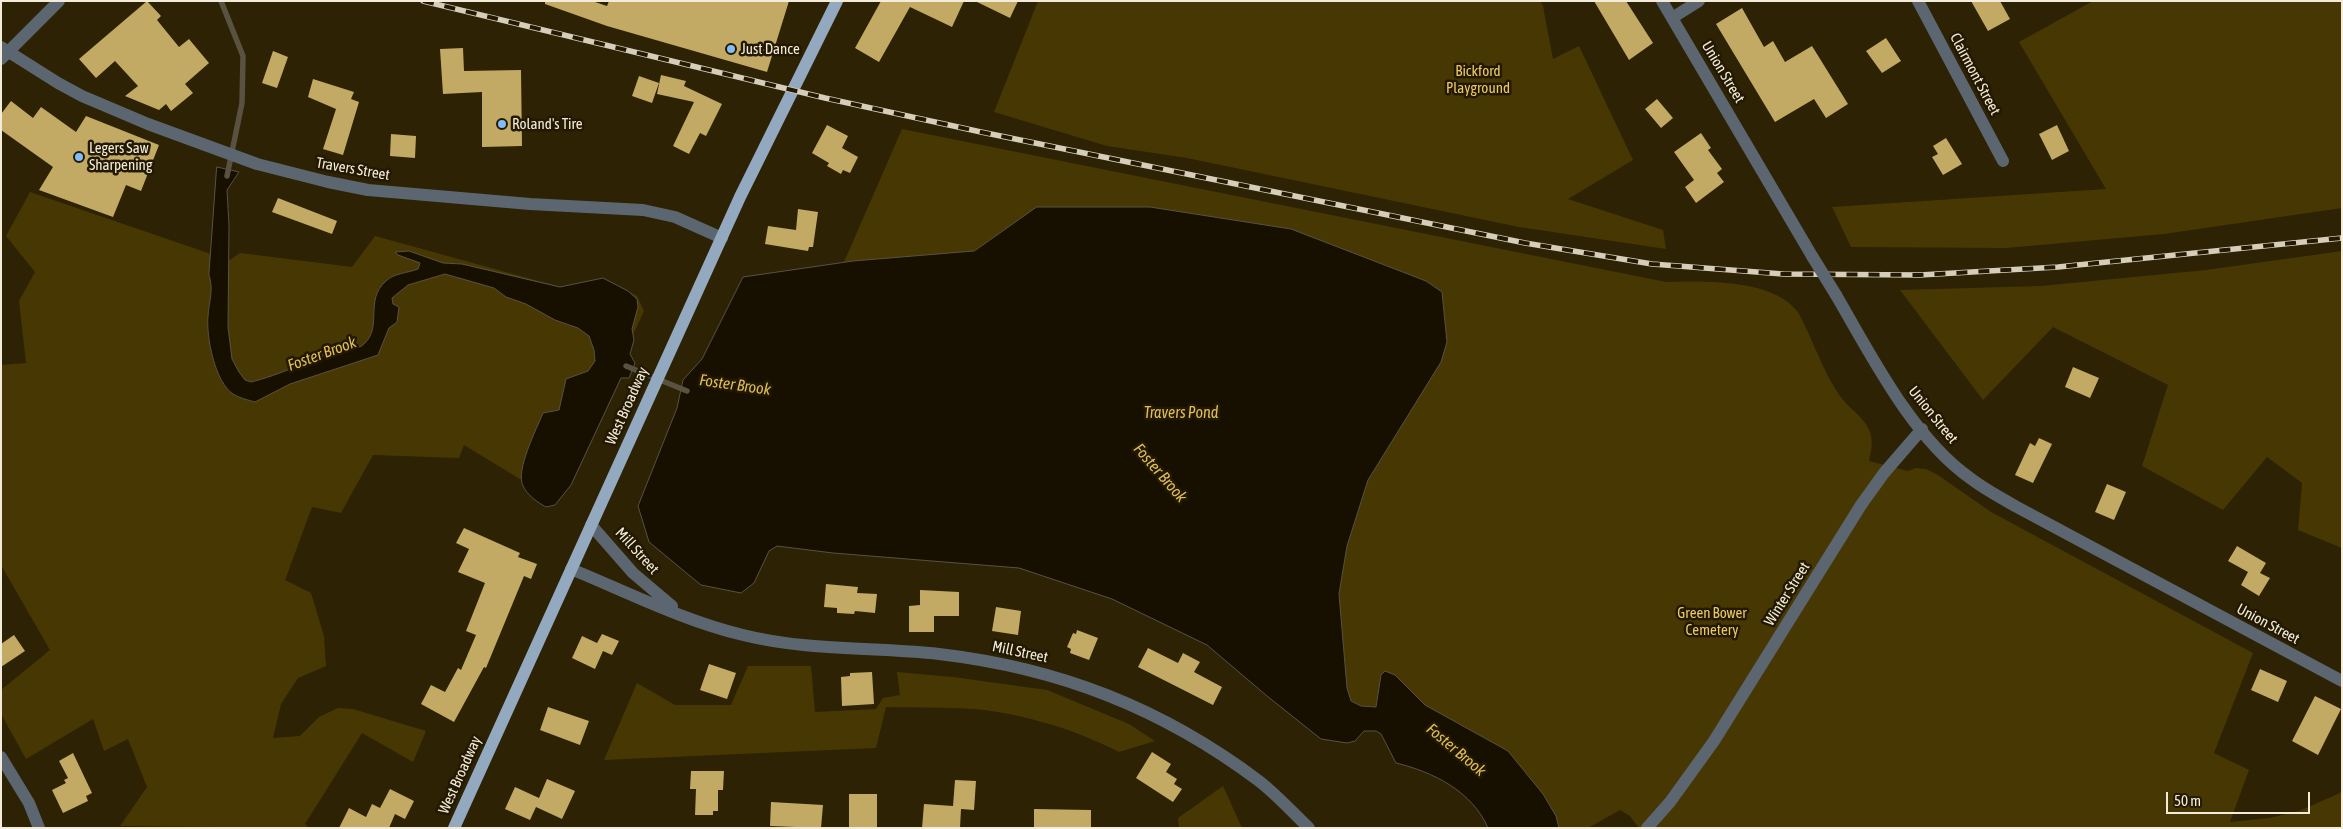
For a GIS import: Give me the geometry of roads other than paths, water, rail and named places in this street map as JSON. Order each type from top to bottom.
[{"type":"main road","name":"West Broadway","points":[[454,828],[666,359],[836,1]]},
{"type":"street","points":[[4,52],[59,1]]},
{"type":"street","name":"Union Street","points":[[1662,1],[1904,408],[1936,447],[1969,478],[2015,506],[2342,681]]},
{"type":"street","points":[[1672,18],[1700,1]]},
{"type":"street","name":"Clairmont Street","points":[[1918,1],[2003,161]]},
{"type":"street","name":"Travers Street","points":[[4,52],[82,96],[148,124],[257,164],[341,185],[396,193],[530,204],[643,210],[674,217],[722,238]]},
{"type":"street","name":"Winter Street","points":[[1647,828],[1682,787],[1714,741],[1867,497],[1896,457],[1922,429]]},
{"type":"street","name":"Mill Street","points":[[591,525],[633,573],[684,615]]},
{"type":"street","name":"Mill Street","points":[[571,569],[728,631],[764,639],[807,645],[939,654],[1030,669],[1090,687],[1159,716],[1213,748],[1261,782],[1308,828]]},
{"type":"street","points":[[1,757],[29,803],[39,828]]},
{"type":"water","points":[[217,167],[239,172],[227,190],[229,225],[228,327],[232,359],[245,380],[251,382],[335,352],[362,346],[372,330],[374,305],[380,288],[393,276],[418,269],[420,263],[398,255],[395,252],[409,251],[443,263],[462,264],[560,287],[603,278],[628,291],[637,299],[638,307],[632,329],[634,340],[630,354],[635,363],[629,378],[621,378],[571,485],[555,505],[546,507],[527,493],[521,479],[524,460],[543,413],[559,410],[566,379],[588,371],[595,361],[594,350],[589,336],[578,328],[555,320],[526,304],[506,297],[494,288],[445,274],[408,285],[392,298],[393,304],[399,307],[397,322],[389,328],[378,355],[290,384],[255,402],[233,394],[227,388],[221,380],[213,358],[208,325],[211,291],[209,275]]},
{"type":"water","name":"Travers Pond","points":[[1037,207],[1150,207],[1291,229],[1426,281],[1442,292],[1447,342],[1441,362],[1368,480],[1347,546],[1339,594],[1347,688],[1351,701],[1361,706],[1376,707],[1381,675],[1385,671],[1395,675],[1425,705],[1508,751],[1543,794],[1556,816],[1559,828],[1488,828],[1472,804],[1450,785],[1424,772],[1396,763],[1381,734],[1376,731],[1364,731],[1355,741],[1347,743],[1321,739],[1207,645],[1112,599],[1019,568],[833,553],[777,546],[769,551],[754,583],[741,593],[701,585],[649,542],[638,506],[677,408],[683,380],[702,359],[743,277],[853,261],[974,251]]},
{"type":"waterway","name":"Foster Brook","points":[[221,1],[243,56],[242,103],[227,176]]},
{"type":"waterway","name":"Foster Brook","points":[[626,366],[687,391]]},
{"type":"railway","points":[[423,1],[825,98],[981,132],[1525,243],[1652,264],[1783,274],[1920,275],[2058,267],[2342,238]]},
{"type":"place","name":"Just Dance","points":[[731,49]]},
{"type":"place","name":"Roland's Tire","points":[[502,124]]},
{"type":"place","name":"Legers Saw Sharpening","points":[[79,157]]},
{"type":"park label","name":"Bickford Playground","points":[[1478,80]]},
{"type":"park label","name":"Green Bower Cemetery","points":[[1712,622]]}]
